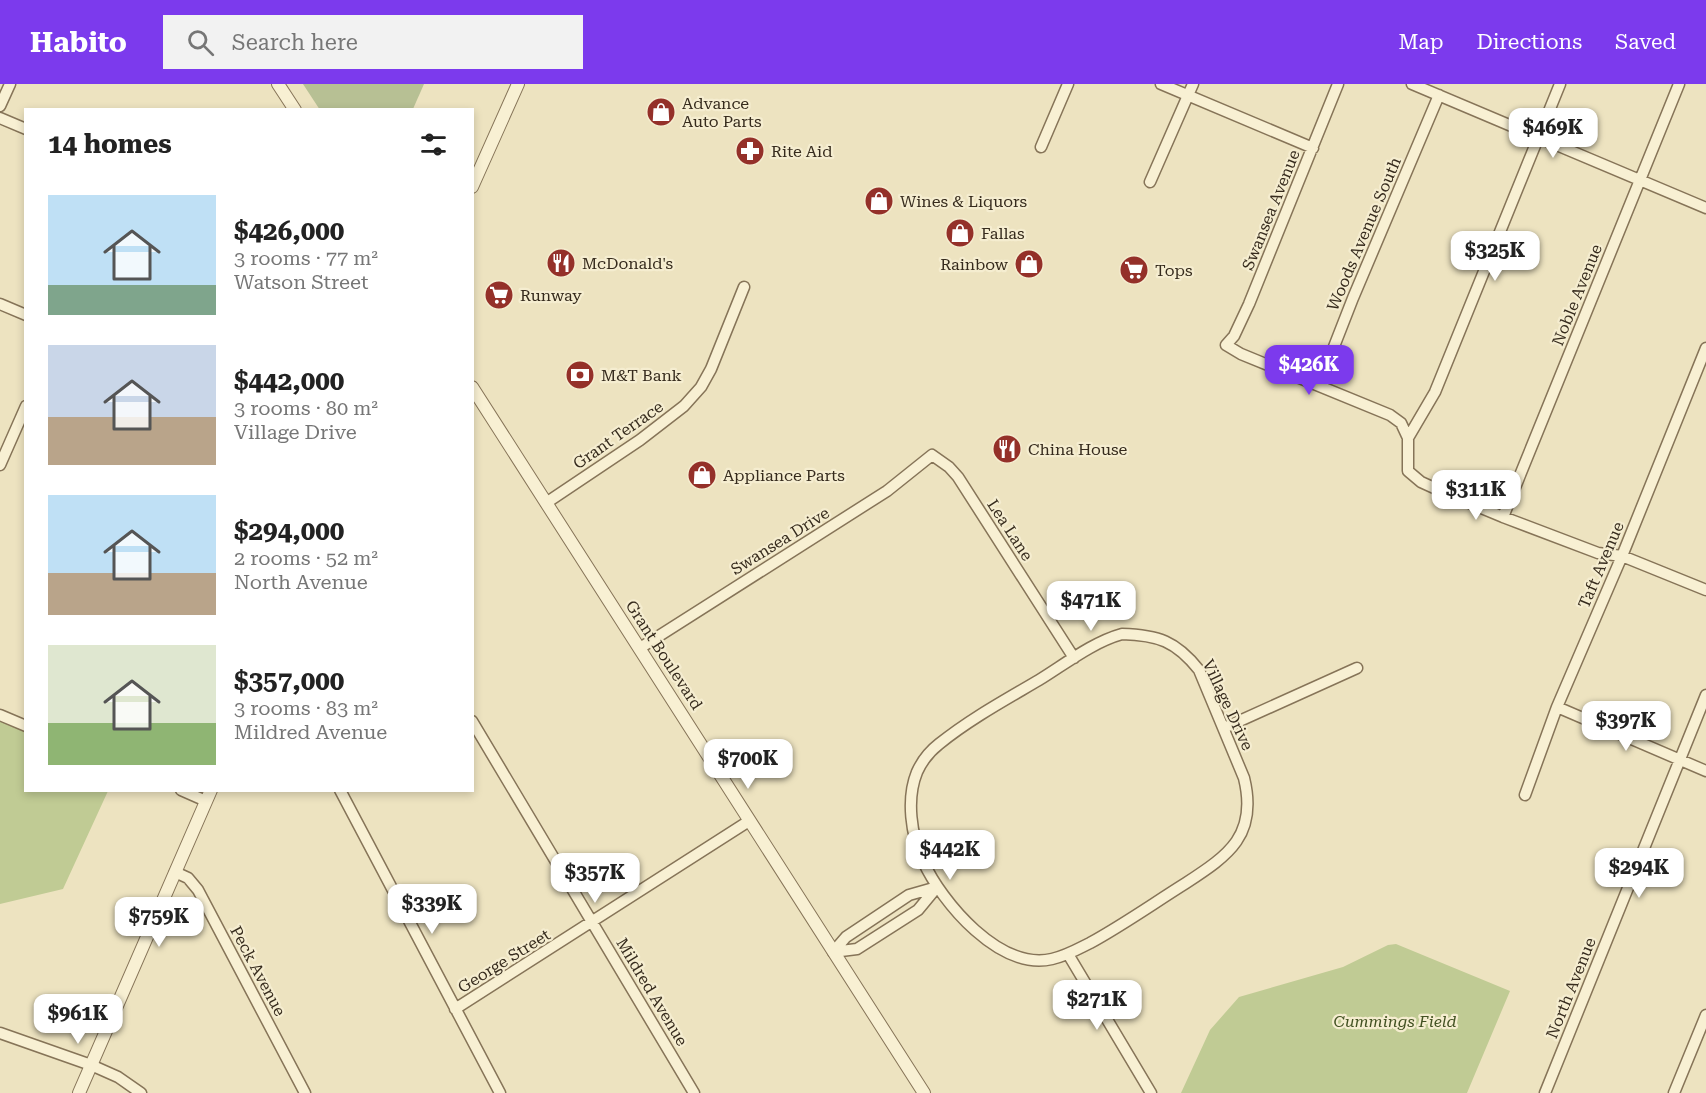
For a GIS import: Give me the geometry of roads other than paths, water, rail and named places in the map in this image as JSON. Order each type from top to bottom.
[{"type":"street","points":[[0,106],[10,84]]},
{"type":"street","points":[[278,84],[294,108]]},
{"type":"street","points":[[474,183],[518,84]]},
{"type":"street","points":[[1041,147],[1068,84]]},
{"type":"street","points":[[1161,84],[1313,148]]},
{"type":"street","points":[[1150,182],[1193,84]]},
{"type":"street","name":"Swansea Avenue","points":[[1319,385],[1241,354],[1226,345],[1249,304],[1338,84]]},
{"type":"street","points":[[1412,84],[1706,208]]},
{"type":"street","points":[[1408,438],[1435,392],[1560,84]]},
{"type":"street","name":"Noble Avenue","points":[[1503,517],[1679,84]]},
{"type":"street","name":"Woods Avenue South","points":[[1319,385],[1353,298],[1439,95]]},
{"type":"street","points":[[0,118],[24,128]]},
{"type":"street","name":"Grant Terrace","points":[[546,504],[640,440],[684,406],[701,387],[711,369],[744,287]]},
{"type":"street","points":[[0,304],[24,314]]},
{"type":"street","name":"Taft Avenue","points":[[1525,795],[1557,707],[1622,556],[1706,348]]},
{"type":"street","points":[[1319,385],[1390,415],[1401,423],[1408,438],[1408,471],[1421,482],[1503,517],[1598,553],[1622,556],[1706,590]]},
{"type":"street","name":"Grant Boulevard","points":[[474,390],[924,1093]]},
{"type":"street","points":[[0,465],[24,411]]},
{"type":"street","name":"Swansea Drive","points":[[639,648],[887,491],[932,455]]},
{"type":"street","name":"Lea Lane","points":[[932,455],[950,467],[958,477],[1074,658]]},
{"type":"street","name":"Village Drive","points":[[1122,634],[1148,635],[1163,640],[1188,657],[1199,670],[1224,728],[1244,778],[1248,795],[1245,823],[1233,848],[1205,871],[1110,932],[1068,954],[1052,960],[1038,960],[1009,953],[993,944],[968,924],[937,887],[922,860],[911,815],[913,785],[925,758],[965,725],[1111,638],[1122,634]]},
{"type":"street","points":[[1224,728],[1357,668]]},
{"type":"street","name":"North Avenue","points":[[1545,1093],[1706,694]]},
{"type":"street","points":[[1557,707],[1706,771]]},
{"type":"street","points":[[0,716],[24,725]]},
{"type":"street","name":"Mildred Avenue","points":[[474,724],[694,1093]]},
{"type":"street","points":[[80,1093],[208,796],[190,792]]},
{"type":"street","points":[[341,792],[500,1093]]},
{"type":"street","name":"George Street","points":[[455,1009],[749,821]]},
{"type":"street","name":"Peck Avenue","points":[[175,872],[188,878],[198,890],[305,1093]]},
{"type":"street","points":[[833,952],[857,949],[918,910],[937,887]]},
{"type":"street","points":[[833,952],[846,937],[909,895],[937,887]]},
{"type":"street","points":[[1068,954],[1151,1093]]},
{"type":"street","points":[[1674,1093],[1701,1044],[1706,1015]]},
{"type":"street","points":[[0,1033],[92,1065],[118,1077],[141,1093]]},
{"type":"place","name":"Advance Auto Parts","points":[[661,112]]},
{"type":"place","name":"Rite Aid","points":[[750,151]]},
{"type":"place","name":"Wines & Liquors","points":[[879,201]]},
{"type":"place","name":"Fallas","points":[[960,233]]},
{"type":"place","name":"McDonald's","points":[[561,263]]},
{"type":"place","name":"Rainbow","points":[[1029,264]]},
{"type":"place","name":"Tops","points":[[1134,270]]},
{"type":"place","name":"Runway","points":[[499,295]]},
{"type":"place","name":"M&T Bank","points":[[580,375]]},
{"type":"place","name":"China House","points":[[1007,449]]},
{"type":"place","name":"Appliance Parts","points":[[702,475]]},
{"type":"park label","name":"Cummings Field","points":[[1395,1021]]}]
